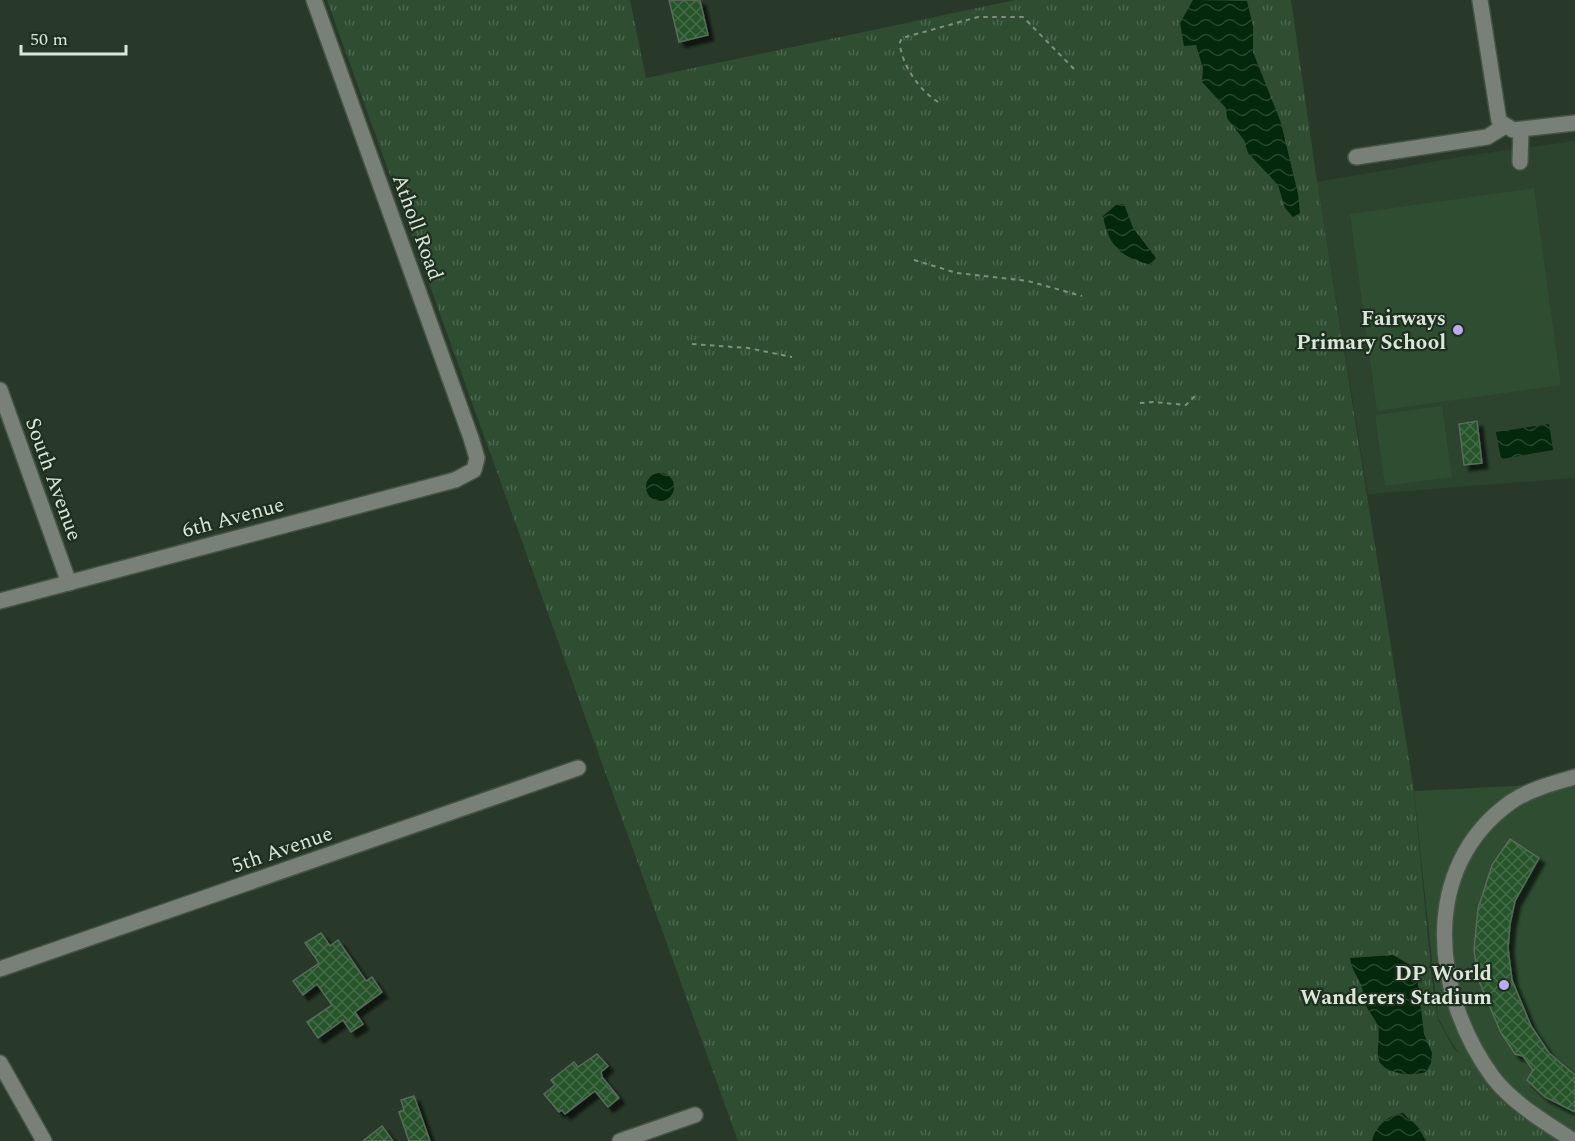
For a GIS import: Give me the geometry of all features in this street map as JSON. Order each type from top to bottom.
[{"type":"street","name":"Atholl Road","points":[[314,0],[471,438],[477,458],[474,470]]},
{"type":"street","points":[[1480,0],[1496,111],[1513,129],[1520,162]]},
{"type":"street","points":[[1356,157],[1487,137],[1513,129],[1575,123]]},
{"type":"street","name":"South Avenue","points":[[0,390],[69,583]]},
{"type":"street","name":"6th Avenue","points":[[0,601],[455,480],[474,470]]},
{"type":"street","name":"5th Avenue","points":[[0,969],[578,768]]},
{"type":"street","points":[[1574,1141],[1516,1100],[1493,1077],[1475,1050],[1460,1021],[1451,996],[1444,930],[1449,892],[1462,857],[1486,825],[1512,802],[1547,785],[1575,777]]},
{"type":"street","points":[[0,1063],[44,1141]]},
{"type":"street","points":[[620,1141],[695,1115]]},
{"type":"path","points":[[938,102],[926,93],[910,71],[900,42],[902,38],[978,17],[1023,17],[1063,61],[1076,70]]},
{"type":"path","points":[[914,260],[957,273],[1028,281],[1082,296]]},
{"type":"path","points":[[692,344],[748,348],[792,357]]},
{"type":"path","points":[[1140,404],[1153,402],[1186,405],[1196,396]]},
{"type":"shaded area","name":"Fairways Primary School","points":[[1575,141],[1575,478],[1368,494],[1317,182],[1471,155]]},
{"type":"green space","points":[[327,0],[630,0],[646,78],[1015,0],[1291,0],[1315,168],[1414,791],[1432,981],[1438,1020],[1454,1049],[1566,1141],[738,1141]]},
{"type":"green space","points":[[1534,188],[1561,385],[1377,411],[1350,214]]},
{"type":"green space","points":[[1442,406],[1452,477],[1385,486],[1375,415]]},
{"type":"green space","name":"DP World Wanderers Stadium","points":[[1575,773],[1575,1141],[1570,1141],[1546,1132],[1492,1093],[1457,1051],[1438,1018],[1414,791],[1530,785]]},
{"type":"water","points":[[1193,0],[1247,1],[1253,26],[1253,52],[1281,123],[1298,194],[1300,213],[1293,217],[1285,208],[1278,185],[1248,153],[1244,140],[1227,118],[1226,108],[1202,82],[1203,68],[1196,45],[1184,46],[1180,23]]},
{"type":"water","points":[[1124,204],[1133,228],[1156,258],[1151,265],[1125,254],[1118,249],[1109,236],[1103,216],[1116,205]]},
{"type":"water","points":[[1549,424],[1553,450],[1501,459],[1496,432]]},
{"type":"water","points":[[660,473],[670,477],[674,487],[670,497],[660,501],[650,497],[646,487],[650,477]]},
{"type":"water","points":[[1393,955],[1410,965],[1417,976],[1424,1034],[1432,1053],[1431,1063],[1426,1072],[1402,1074],[1385,1068],[1379,1061],[1378,1027],[1365,1004],[1362,988],[1350,958]]},
{"type":"water","points":[[1403,1113],[1418,1127],[1426,1141],[1372,1141],[1383,1122]]},
{"type":"building","points":[[669,0],[700,0],[708,35],[679,42]]},
{"type":"building","points":[[1477,421],[1482,463],[1464,465],[1459,424]]},
{"type":"building","points":[[1510,839],[1539,858],[1515,901],[1508,948],[1512,980],[1531,1026],[1549,1053],[1575,1075],[1575,1112],[1545,1097],[1527,1080],[1533,1070],[1523,1056],[1515,1054],[1501,1033],[1479,981],[1474,950],[1478,909],[1492,865]]},
{"type":"building","points":[[321,933],[330,946],[338,940],[366,981],[372,977],[382,992],[355,1012],[363,1024],[351,1032],[343,1020],[318,1038],[307,1022],[332,1005],[317,984],[303,995],[293,981],[319,963],[305,943]]},
{"type":"building","points":[[597,1054],[608,1066],[601,1072],[602,1077],[619,1098],[608,1107],[595,1091],[565,1114],[562,1110],[559,1112],[544,1094],[555,1085],[551,1080],[574,1062],[578,1067]]},
{"type":"building","points":[[414,1096],[430,1141],[409,1141],[399,1112],[404,1110],[401,1100]]},
{"type":"building","points":[[382,1126],[393,1141],[363,1141]]},
{"type":"place","name":"Fairways Primary School","points":[[1458,330]]},
{"type":"place","name":"DP World Wanderers Stadium","points":[[1504,985]]}]
